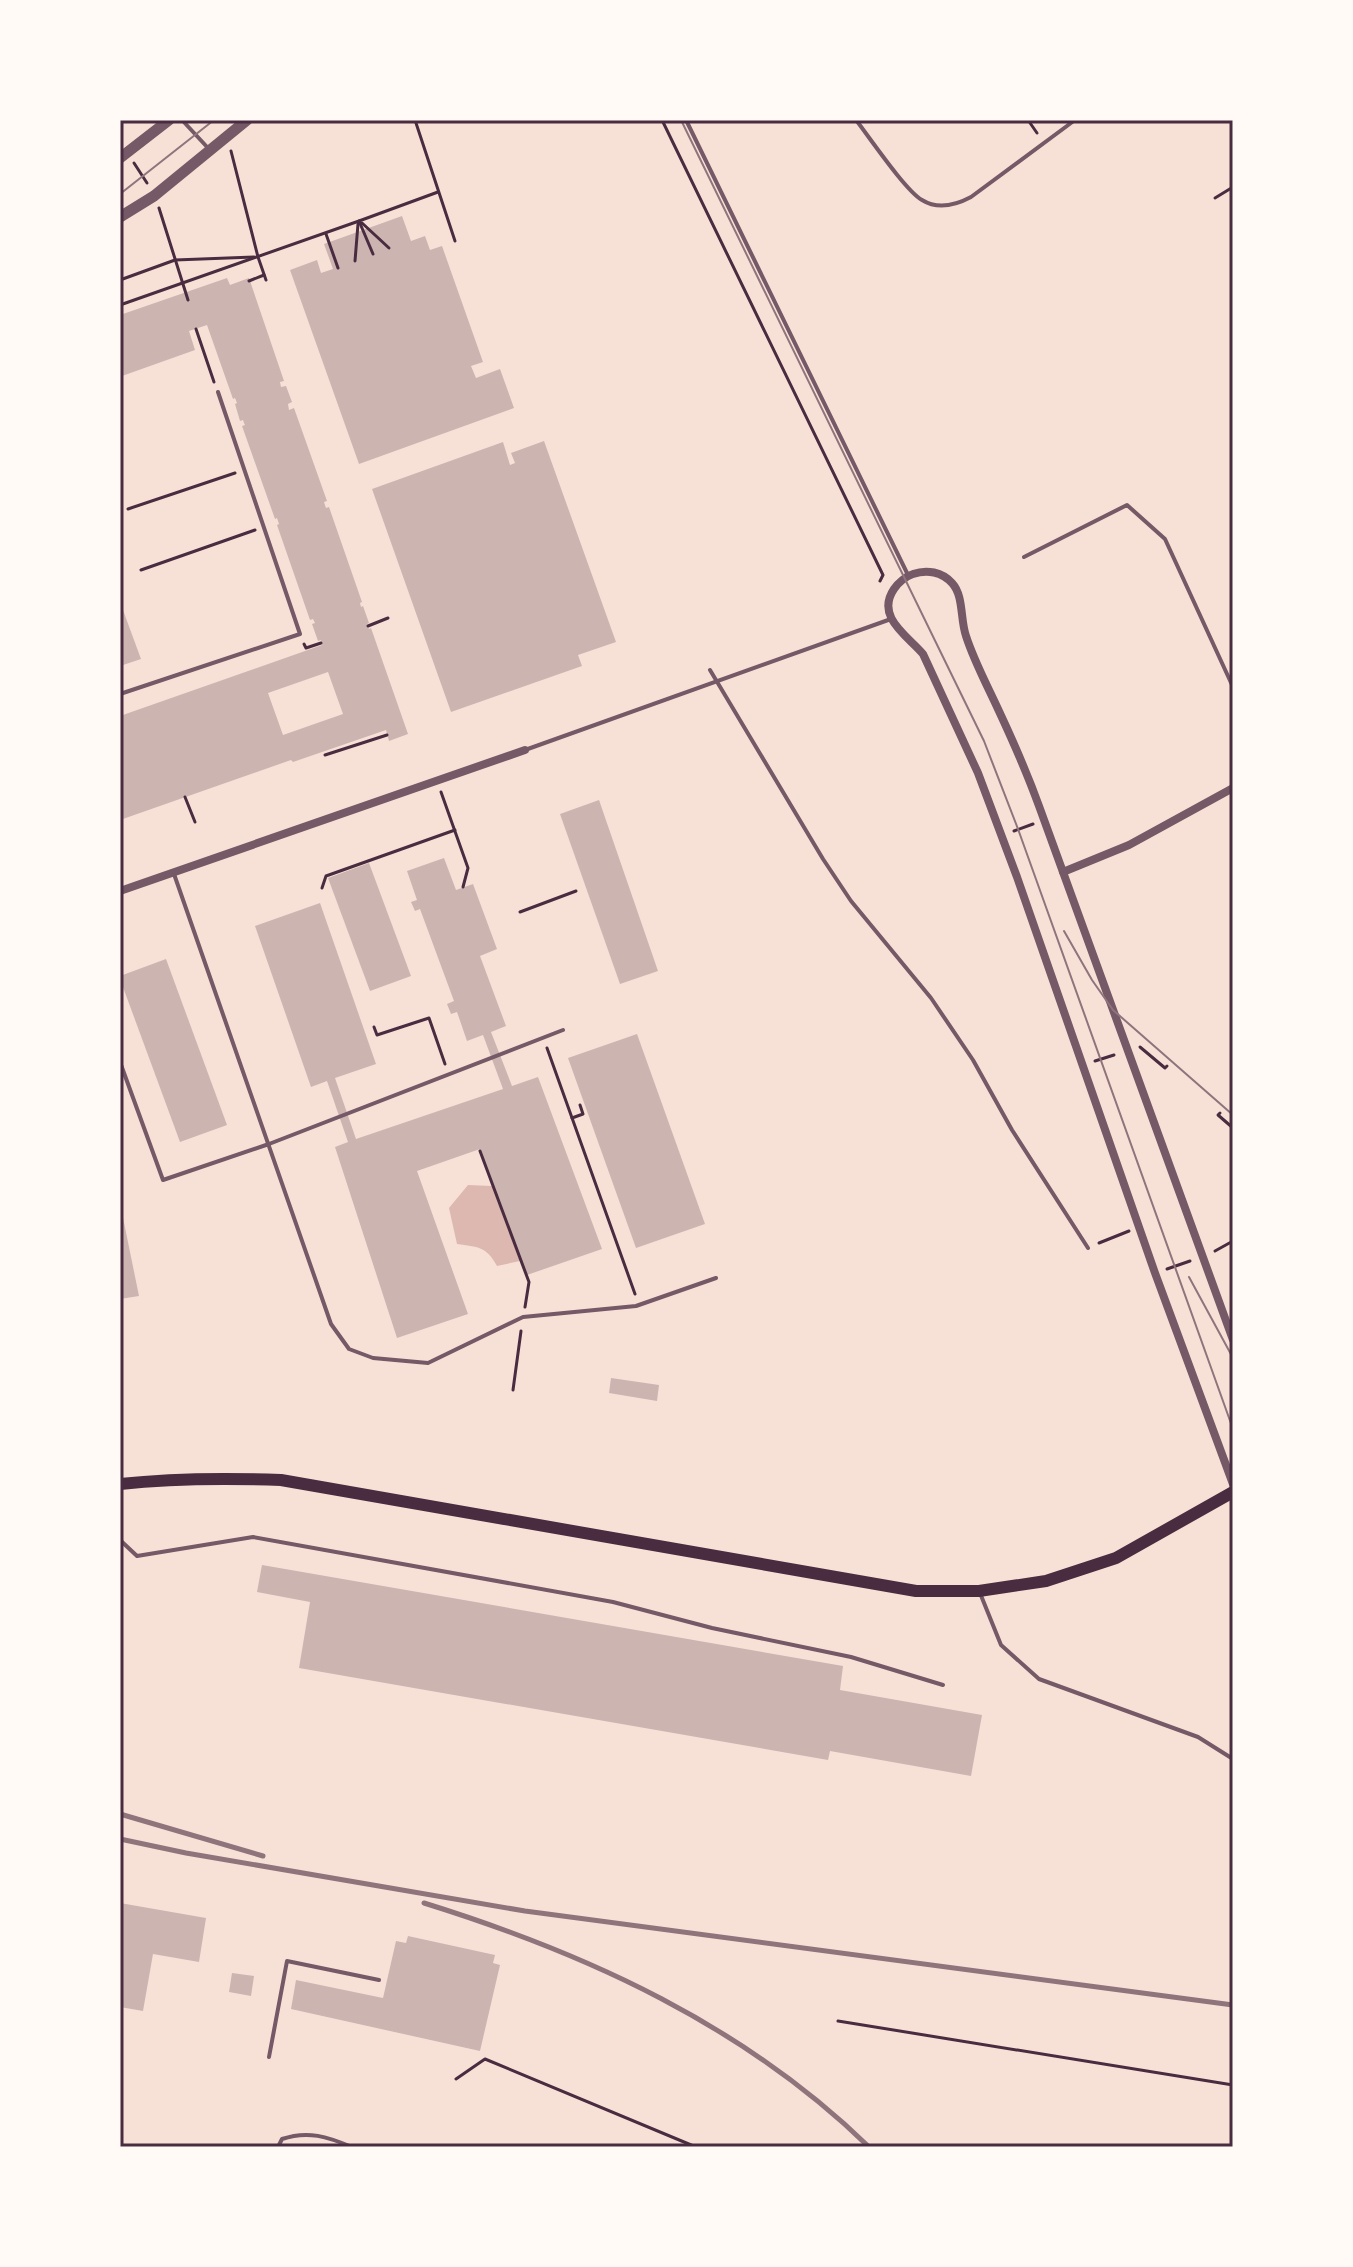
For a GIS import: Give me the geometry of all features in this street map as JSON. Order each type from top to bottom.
[{"type":"main road","points":[[120,1484],[218,1478],[281,1480],[916,1591],[979,1591],[1046,1581],[1116,1558],[1233,1492]]},
{"type":"street","points":[[120,158],[169,120]]},
{"type":"street","points":[[120,217],[154,196],[247,120]]},
{"type":"street","points":[[1233,1340],[1020,756],[968,643],[958,591],[944,575],[930,571],[908,576],[891,593],[888,608],[891,619],[923,654],[978,773],[1233,1484]]},
{"type":"street","points":[[120,891],[525,750]]},
{"type":"street","points":[[1063,872],[1129,845],[1233,788]]},
{"type":"lane","points":[[182,120],[210,150]]},
{"type":"lane","points":[[686,120],[908,576]]},
{"type":"lane","points":[[856,120],[921,200],[943,206],[961,203],[971,197],[1075,120]]},
{"type":"lane","points":[[120,694],[300,634],[218,392]]},
{"type":"lane","points":[[1024,557],[1127,505],[1165,539],[1233,687]]},
{"type":"lane","points":[[525,750],[891,619]]},
{"type":"lane","points":[[710,670],[823,859],[851,901],[931,998],[973,1060],[1012,1130],[1088,1248]]},
{"type":"lane","points":[[173,872],[331,1324],[349,1349],[373,1358],[428,1363],[523,1317],[639,1304],[716,1278]]},
{"type":"lane","points":[[120,1062],[163,1180],[269,1144],[563,1030]]},
{"type":"lane","points":[[120,1540],[137,1556],[253,1537],[613,1602],[712,1628],[851,1657],[943,1685]]},
{"type":"lane","points":[[979,1591],[1001,1645],[1039,1679],[1198,1737],[1233,1759]]},
{"type":"lane","points":[[269,2057],[287,1961],[379,1980]]},
{"type":"lane","points":[[278,2147],[282,2139],[299,2133],[332,2138],[352,2147]]},
{"type":"path","points":[[415,120],[455,241]]},
{"type":"path","points":[[662,120],[883,575],[880,581]]},
{"type":"path","points":[[1028,120],[1044,143]]},
{"type":"path","points":[[227,136],[265,278],[249,281]]},
{"type":"path","points":[[1215,198],[1233,187]]},
{"type":"path","points":[[120,305],[439,192]]},
{"type":"path","points":[[359,221],[389,248]]},
{"type":"path","points":[[359,221],[373,254]]},
{"type":"path","points":[[355,261],[359,221]]},
{"type":"path","points":[[326,233],[338,268]]},
{"type":"path","points":[[120,280],[175,260],[258,257]]},
{"type":"path","points":[[175,260],[188,300]]},
{"type":"path","points":[[196,329],[209,369]]},
{"type":"path","points":[[128,509],[244,470]]},
{"type":"path","points":[[141,570],[263,527]]},
{"type":"path","points":[[873,555],[884,551]]},
{"type":"path","points":[[368,626],[388,618]]},
{"type":"path","points":[[325,755],[387,735]]},
{"type":"path","points":[[437,781],[468,868],[463,887]]},
{"type":"path","points":[[185,797],[195,822]]},
{"type":"path","points":[[1006,847],[1015,844],[1011,832],[1035,823],[1030,809],[1039,806]]},
{"type":"path","points":[[322,888],[326,876],[455,830]]},
{"type":"path","points":[[520,912],[576,891]]},
{"type":"path","points":[[374,1027],[377,1035],[429,1018],[449,1074]]},
{"type":"path","points":[[543,1037],[639,1304]]},
{"type":"path","points":[[1082,1065],[1139,1046],[1165,1068],[1167,1066]]},
{"type":"path","points":[[572,1118],[583,1114],[580,1105]]},
{"type":"path","points":[[1220,1113],[1218,1115],[1233,1128]]},
{"type":"path","points":[[480,1151],[529,1282],[513,1390]]},
{"type":"path","points":[[1088,1248],[1130,1230]]},
{"type":"path","points":[[1155,1273],[1203,1256],[1233,1241]]},
{"type":"path","points":[[838,2021],[1233,2085]]},
{"type":"path","points":[[456,2079],[485,2059],[696,2147]]},
{"type":"shaded area","points":[[468,1185],[492,1186],[520,1261],[497,1266],[481,1249],[457,1244],[449,1208]]},
{"type":"building","points":[[402,216],[411,241],[425,236],[430,250],[442,246],[483,362],[471,366],[476,378],[500,369],[514,408],[359,464],[290,270],[317,260],[321,273],[333,269],[324,244]]},
{"type":"building","points":[[227,278],[230,285],[249,278],[284,381],[280,382],[281,387],[286,386],[292,402],[288,404],[289,410],[294,408],[327,501],[324,502],[326,508],[329,507],[362,602],[361,607],[408,734],[389,741],[386,730],[120,820],[120,716],[322,645],[312,624],[315,623],[313,619],[310,620],[277,518],[242,426],[245,425],[243,420],[240,421],[237,403],[207,325],[189,331],[195,350],[122,376],[120,315]],"holes":[[[328,672],[343,714],[283,735],[268,693]]]},
{"type":"building","points":[[544,441],[616,642],[578,655],[582,666],[451,712],[372,489],[503,442],[510,465],[515,463],[511,453]]},
{"type":"building","points":[[120,602],[141,659],[120,666]]},
{"type":"building","points":[[599,800],[658,971],[620,984],[560,814]]},
{"type":"building","points":[[444,858],[456,890],[473,884],[497,949],[480,956],[506,1026],[491,1032],[512,1086],[538,1077],[602,1249],[527,1275],[480,1149],[417,1171],[468,1314],[397,1338],[335,1147],[348,1142],[327,1081],[311,1087],[255,926],[320,903],[376,1064],[335,1078],[356,1139],[503,1089],[483,1035],[467,1041],[457,1012],[451,1014],[447,1004],[454,1001],[420,909],[415,911],[411,902],[417,900],[407,871]]},
{"type":"building","points":[[369,863],[411,976],[370,991],[328,878]]},
{"type":"building","points":[[166,959],[227,1125],[180,1142],[120,979],[120,976]]},
{"type":"building","points":[[637,1034],[705,1224],[636,1248],[568,1058]]},
{"type":"building","points":[[120,1203],[139,1296],[120,1299]]},
{"type":"building","points":[[611,1378],[659,1385],[657,1401],[609,1393]]},
{"type":"building","points":[[262,1565],[843,1666],[840,1690],[982,1715],[971,1776],[830,1751],[828,1760],[299,1668],[310,1602],[257,1592]]},
{"type":"building","points":[[120,1903],[206,1918],[199,1962],[153,1954],[143,2011],[120,2007]]},
{"type":"building","points":[[408,1936],[495,1955],[493,1963],[500,1965],[480,2051],[291,2009],[296,1980],[383,1998],[396,1941],[406,1943]]},
{"type":"building","points":[[232,1973],[254,1976],[251,1996],[229,1992]]},
{"type":"tram line","points":[[120,194],[214,120]]},
{"type":"tram line","points":[[681,120],[984,741],[1233,1429]]},
{"type":"tram line","points":[[1064,931],[1113,1010],[1233,1115]]},
{"type":"tram line","points":[[1189,1277],[1233,1358]]},
{"type":"railway","points":[[120,1814],[263,1856]]},
{"type":"railway","points":[[120,1839],[525,1911],[1233,2005]]},
{"type":"railway","points":[[424,1903],[545,1946],[662,1999],[770,2065],[821,2104],[869,2147]]}]
